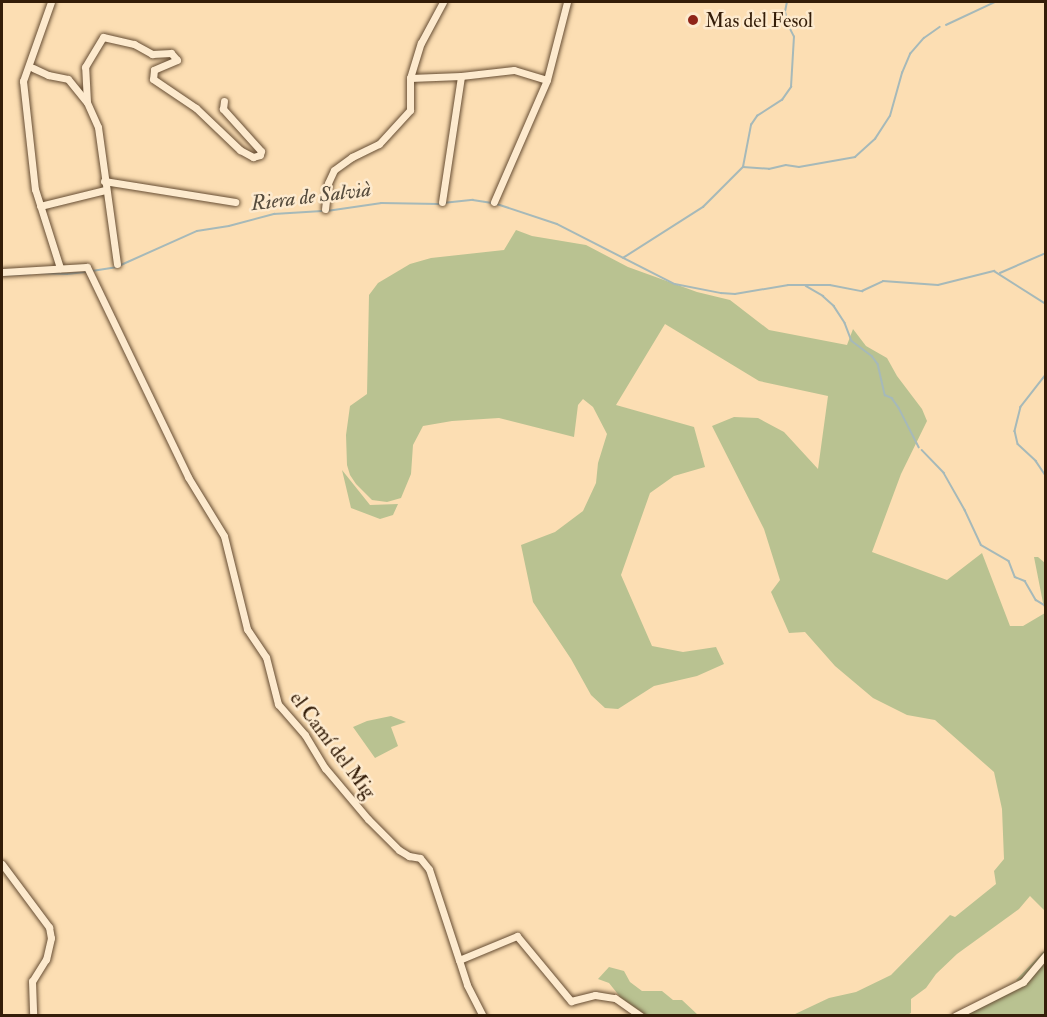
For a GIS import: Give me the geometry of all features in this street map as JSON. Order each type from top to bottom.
[{"type":"street","points":[[2,272],[60,268],[40,206],[23,81],[51,2]]},
{"type":"street","points":[[325,209],[328,183],[334,170],[352,157],[379,144],[410,110],[410,78],[420,43],[443,2]]},
{"type":"street","points":[[494,202],[547,80],[567,2]]},
{"type":"street","points":[[87,102],[85,67],[103,37],[134,44],[152,54],[171,53],[177,60],[154,70],[153,79],[196,108],[240,150],[253,157],[260,155],[261,151],[223,109],[224,101]]},
{"type":"street","points":[[33,68],[48,75],[68,78],[87,102],[98,127],[117,264]]},
{"type":"street","points":[[410,78],[461,76],[513,70],[547,80]]},
{"type":"street","points":[[442,202],[461,76]]},
{"type":"street","points":[[104,181],[235,202]]},
{"type":"street","points":[[40,206],[105,190]]},
{"type":"street","name":"el Camí del Mig","points":[[60,268],[87,267],[188,477],[224,536],[247,629],[266,657],[278,704],[305,735],[325,768],[368,819],[399,850],[409,856],[420,858],[429,869],[467,985],[483,1016]]},
{"type":"street","points":[[2,864],[49,927],[51,938],[46,959],[32,981],[33,1016]]},
{"type":"street","points":[[459,960],[517,936],[571,1001],[595,995],[615,998],[641,1016]]},
{"type":"street","points":[[955,1016],[1023,982],[1046,955]]},
{"type":"green space","points":[[516,230],[532,236],[586,245],[628,267],[697,292],[730,300],[769,330],[847,345],[853,329],[866,346],[887,358],[897,376],[922,409],[927,421],[901,474],[872,552],[947,580],[982,553],[1010,626],[1023,626],[1045,613],[1045,911],[1030,896],[1019,909],[957,954],[936,974],[926,988],[911,999],[911,1013],[906,1016],[793,1015],[829,998],[856,992],[891,975],[950,915],[955,917],[996,884],[994,871],[1004,859],[1002,809],[994,772],[935,720],[907,715],[873,698],[835,666],[805,632],[789,633],[771,592],[780,580],[764,529],[712,426],[734,417],[758,418],[784,432],[818,469],[828,396],[759,381],[665,324],[616,405],[694,427],[705,467],[674,476],[650,493],[621,575],[652,646],[683,652],[716,647],[724,664],[697,676],[654,686],[618,709],[605,708],[591,695],[571,659],[533,602],[521,545],[555,532],[583,511],[596,483],[598,463],[607,434],[593,407],[583,399],[578,405],[574,437],[499,418],[452,421],[423,426],[413,445],[411,474],[401,498],[387,502],[372,500],[350,475],[347,465],[346,435],[350,406],[367,394],[369,295],[378,283],[410,264],[431,258],[504,250]]},
{"type":"green space","points":[[342,470],[370,505],[398,504],[393,515],[380,519],[351,508]]},
{"type":"green space","points":[[1034,557],[1038,557],[1045,563],[1045,613]]},
{"type":"green space","points":[[391,716],[406,722],[391,727],[398,746],[375,758],[353,727],[367,721]]},
{"type":"green space","points":[[1045,950],[1045,1015],[953,1016],[1018,981],[1016,980]]},
{"type":"green space","points":[[609,967],[624,971],[630,982],[642,991],[662,991],[673,1000],[682,1000],[698,1015],[646,1015],[621,998],[609,983],[598,979]]},
{"type":"waterway","points":[[623,258],[703,207],[743,167],[751,125],[757,116],[782,100],[791,87],[794,37],[785,12],[787,2]]},
{"type":"waterway","points":[[946,25],[995,2]]},
{"type":"waterway","points":[[743,167],[769,169],[786,165],[799,167],[855,157],[875,139],[890,116],[910,54],[924,38],[940,27]]},
{"type":"waterway","name":"Riera de Salvià","points":[[443,203],[473,200],[492,203]]},
{"type":"waterway","name":"Riera de Salvià","points":[[327,211],[381,203],[439,204]]},
{"type":"waterway","points":[[497,204],[557,224],[675,284],[721,293],[735,294],[788,285],[830,285],[862,291],[883,281],[938,285],[994,271],[1046,304]]},
{"type":"waterway","name":"Riera de Salvià","points":[[121,265],[197,231],[229,226],[274,214],[322,211]]},
{"type":"waterway","points":[[1000,273],[1046,253]]},
{"type":"waterway","name":"Riera de Salvià","points":[[92,271],[116,267]]},
{"type":"waterway","name":"Riera de Salvià","points":[[38,273],[87,272]]},
{"type":"waterway","name":"Riera de Salvià","points":[[5,275],[30,274]]},
{"type":"waterway","points":[[806,286],[834,306],[845,323],[852,341],[872,356],[878,364],[885,395],[892,398],[899,408],[919,447]]},
{"type":"waterway","points":[[1046,375],[1021,407],[1015,431],[1018,444],[1036,461],[1046,476]]},
{"type":"waterway","points":[[922,450],[944,473],[981,545],[1009,561],[1015,577],[1025,581],[1036,600],[1046,606]]},
{"type":"place","name":"Mas del Fesol","points":[[693,20]]}]
